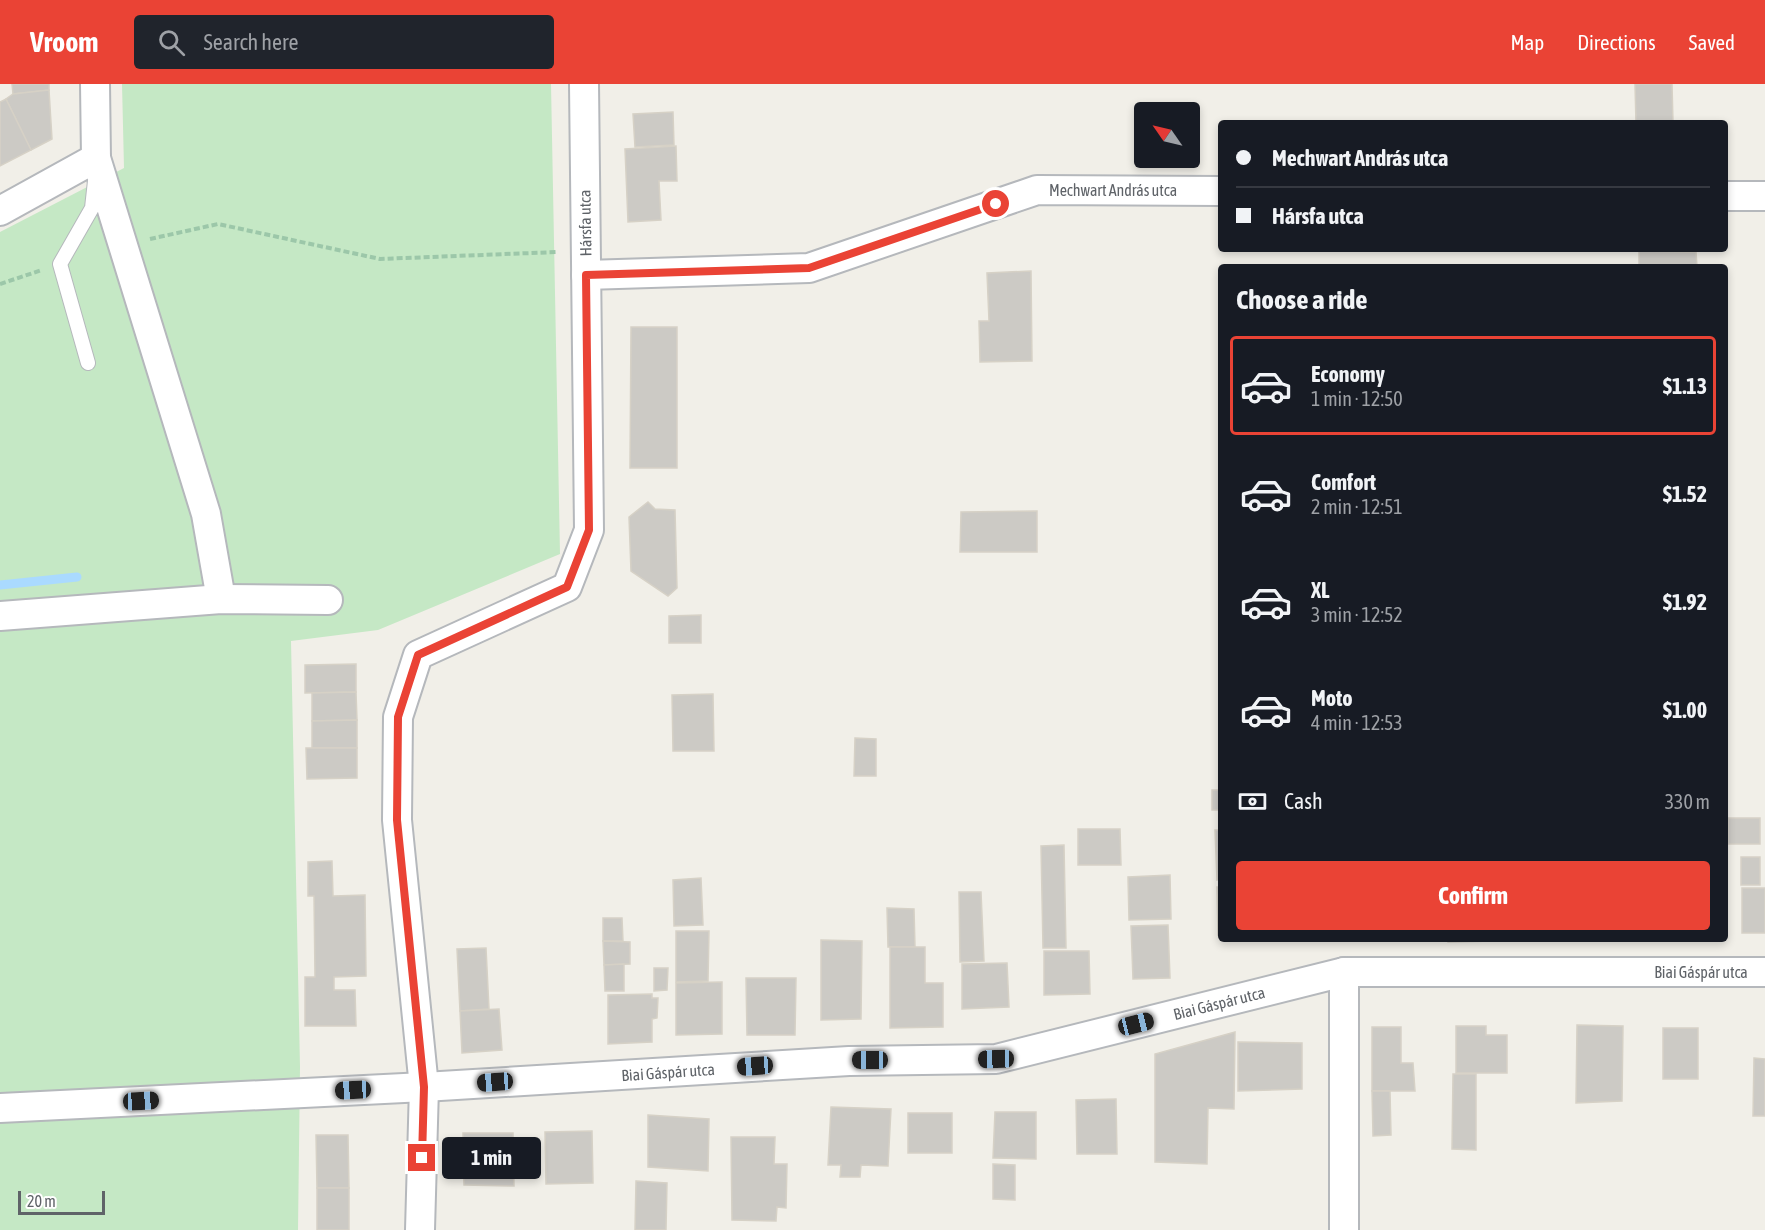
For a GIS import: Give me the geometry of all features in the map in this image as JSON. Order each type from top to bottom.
[{"type":"street","points":[[95,84],[96,158],[206,514],[221,598]]},
{"type":"street","name":"Hársfa utca","points":[[420,1230],[424,1087],[397,820],[398,717],[418,655],[567,587],[589,530],[584,84]]},
{"type":"street","points":[[0,211],[96,158]]},
{"type":"street","name":"Mechwart András utca","points":[[586,275],[809,268],[1037,190],[1218,191]]},
{"type":"street","points":[[1728,196],[1765,196]]},
{"type":"street","points":[[0,616],[221,598],[328,600]]},
{"type":"street","points":[[1344,972],[1344,1230]]},
{"type":"street","name":"Biai Gáspár utca","points":[[0,1108],[424,1087],[849,1060],[996,1059],[1344,972],[1765,972]]},
{"type":"lane","points":[[87,363],[60,264],[93,208],[96,158]]},
{"type":"path","points":[[123,245],[218,224],[380,259],[561,252],[586,275]]},
{"type":"path","points":[[0,284],[60,264]]},
{"type":"green space","points":[[122,84],[551,84],[560,554],[378,630],[291,641],[300,1067],[298,1230],[0,1230],[0,232],[124,168]]},
{"type":"building","points":[[12,84],[49,84],[49,90],[13,94]]},
{"type":"building","points":[[1635,84],[1672,84],[1673,120],[1636,120]]},
{"type":"building","points":[[49,90],[52,139],[31,150],[6,99],[13,94]]},
{"type":"building","points":[[6,99],[31,150],[0,166],[0,102]]},
{"type":"building","points":[[673,112],[674,145],[635,147],[633,114]]},
{"type":"building","points":[[676,146],[677,181],[659,181],[661,220],[628,222],[625,149]]},
{"type":"building","points":[[1639,252],[1696,252],[1697,264],[1639,264]]},
{"type":"building","points":[[1031,271],[1032,361],[980,362],[979,321],[989,321],[987,273]]},
{"type":"building","points":[[631,327],[677,327],[677,468],[630,468]]},
{"type":"building","points":[[648,502],[655,509],[675,510],[677,588],[668,596],[631,571],[629,517]]},
{"type":"building","points":[[1037,511],[1037,552],[960,552],[961,512]]},
{"type":"building","points":[[701,615],[701,643],[669,643],[669,616]]},
{"type":"building","points":[[356,664],[356,692],[305,693],[305,665]]},
{"type":"building","points":[[356,692],[357,720],[312,721],[312,693]]},
{"type":"building","points":[[713,694],[714,751],[673,751],[672,695]]},
{"type":"building","points":[[357,720],[357,748],[312,748],[312,721]]},
{"type":"building","points":[[855,738],[876,739],[876,776],[854,776]]},
{"type":"building","points":[[306,748],[357,748],[357,778],[307,779]]},
{"type":"building","points":[[1212,790],[1218,790],[1218,810],[1212,810]]},
{"type":"building","points":[[1728,818],[1760,818],[1760,844],[1728,844]]},
{"type":"building","points":[[1078,829],[1120,829],[1121,865],[1078,865]]},
{"type":"building","points":[[1215,830],[1218,830],[1217,880]]},
{"type":"building","points":[[1064,845],[1066,948],[1043,948],[1041,846]]},
{"type":"building","points":[[1741,857],[1760,857],[1760,885],[1741,885]]},
{"type":"building","points":[[332,861],[333,896],[365,895],[366,976],[334,977],[334,990],[355,990],[356,1026],[305,1026],[305,977],[315,977],[314,896],[308,896],[308,862]]},
{"type":"building","points":[[1170,875],[1171,919],[1129,920],[1128,877]]},
{"type":"building","points":[[701,878],[703,925],[674,926],[673,880]]},
{"type":"building","points":[[1217,887],[1218,887],[1218,935]]},
{"type":"building","points":[[1742,888],[1765,888],[1765,933],[1742,933]]},
{"type":"building","points":[[959,892],[981,892],[984,961],[960,962]]},
{"type":"building","points":[[887,908],[914,909],[915,947],[888,947]]},
{"type":"building","points":[[603,918],[622,918],[623,941],[603,941]]},
{"type":"building","points":[[1168,925],[1170,978],[1133,979],[1131,926]]},
{"type":"building","points":[[676,931],[709,931],[708,981],[676,982]]},
{"type":"building","points":[[821,940],[862,941],[861,1019],[821,1020]]},
{"type":"building","points":[[603,941],[630,942],[630,964],[604,965]]},
{"type":"building","points":[[890,947],[925,947],[925,983],[943,983],[943,1027],[890,1028]]},
{"type":"building","points":[[486,948],[489,1009],[460,1011],[457,949]]},
{"type":"building","points":[[1044,951],[1089,951],[1090,994],[1044,995]]},
{"type":"building","points":[[1007,963],[1009,1007],[962,1009],[962,964]]},
{"type":"building","points":[[624,964],[624,991],[605,991],[604,965]]},
{"type":"building","points":[[654,968],[668,968],[667,990],[654,991]]},
{"type":"building","points":[[746,978],[796,978],[795,1035],[747,1035]]},
{"type":"building","points":[[722,982],[722,1034],[676,1035],[676,983]]},
{"type":"building","points":[[652,994],[652,998],[658,998],[657,1018],[652,1019],[652,1042],[608,1044],[608,995]]},
{"type":"building","points":[[499,1009],[502,1050],[462,1053],[460,1011]]},
{"type":"building","points":[[1577,1025],[1623,1026],[1622,1101],[1576,1103]]},
{"type":"building","points":[[1456,1026],[1486,1026],[1486,1035],[1507,1035],[1507,1073],[1456,1073]]},
{"type":"building","points":[[1372,1027],[1401,1027],[1401,1063],[1413,1063],[1415,1091],[1372,1091]]},
{"type":"building","points":[[1663,1028],[1698,1028],[1698,1079],[1663,1079]]},
{"type":"building","points":[[1235,1032],[1234,1109],[1208,1108],[1207,1164],[1155,1162],[1155,1054]]},
{"type":"building","points":[[1238,1042],[1302,1043],[1302,1089],[1238,1091]]},
{"type":"building","points":[[1754,1058],[1765,1059],[1765,1116],[1753,1116]]},
{"type":"building","points":[[1453,1074],[1476,1074],[1476,1150],[1452,1149]]},
{"type":"building","points":[[1372,1091],[1390,1091],[1391,1135],[1373,1136]]},
{"type":"building","points":[[1116,1099],[1117,1154],[1077,1154],[1076,1100]]},
{"type":"building","points":[[831,1107],[891,1109],[888,1166],[861,1165],[860,1177],[840,1177],[841,1165],[828,1165]]},
{"type":"building","points":[[995,1112],[1036,1112],[1036,1159],[993,1158]]},
{"type":"building","points":[[908,1113],[952,1113],[952,1153],[908,1153]]},
{"type":"building","points":[[648,1115],[709,1119],[708,1171],[648,1167]]},
{"type":"building","points":[[592,1131],[593,1183],[546,1184],[545,1132]]},
{"type":"building","points":[[463,1133],[513,1133],[514,1186],[464,1185]]},
{"type":"building","points":[[316,1135],[348,1135],[349,1188],[317,1188]]},
{"type":"building","points":[[731,1137],[775,1137],[774,1164],[787,1164],[786,1208],[777,1207],[776,1221],[732,1220]]},
{"type":"building","points":[[993,1164],[1015,1165],[1015,1200],[993,1199]]},
{"type":"building","points":[[636,1181],[667,1183],[666,1230],[635,1230]]},
{"type":"building","points":[[317,1188],[349,1188],[349,1230],[317,1230]]},
{"type":"waterway","points":[[0,585],[77,577]]},
{"type":"route","points":[[422,1158],[424,1087],[397,820],[398,717],[418,655],[567,587],[589,530],[586,275],[809,268],[996,204]]}]
